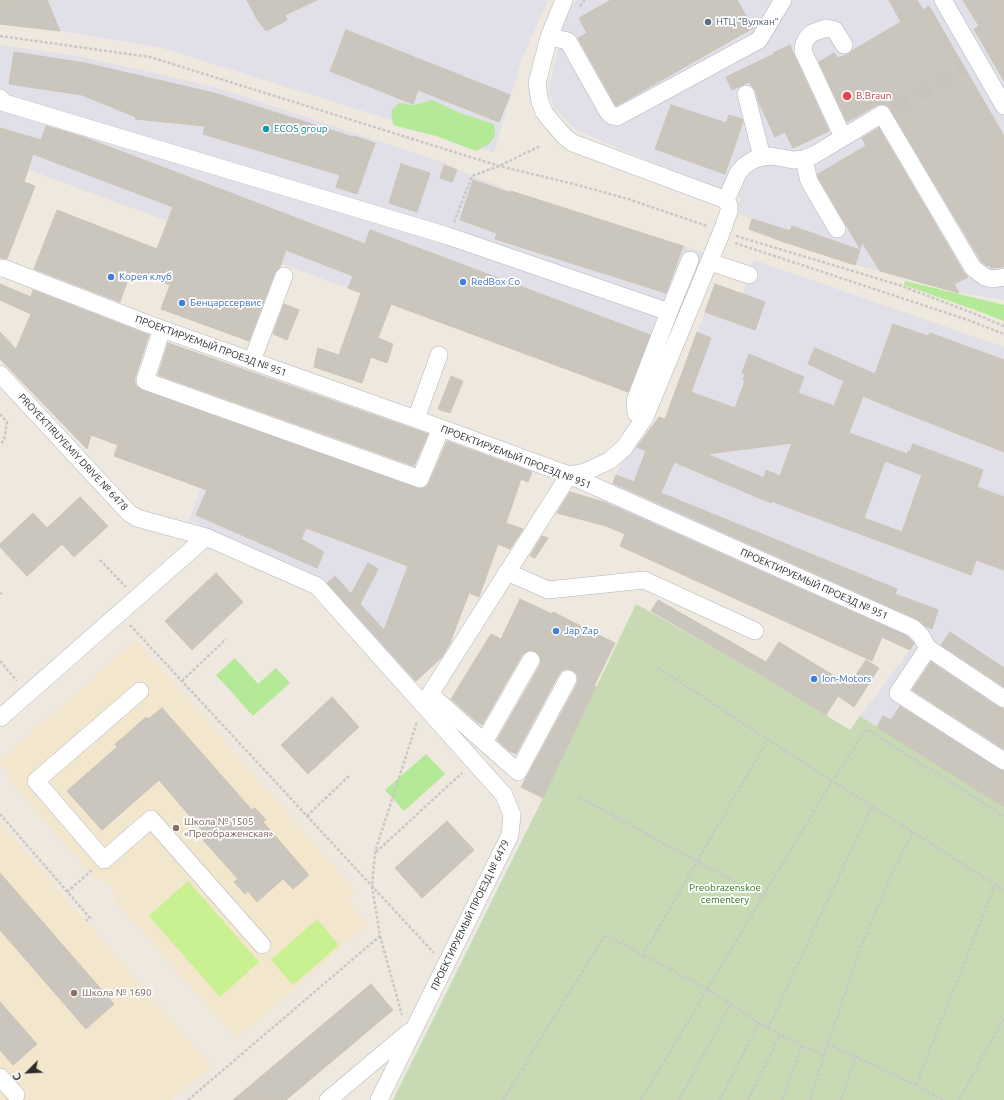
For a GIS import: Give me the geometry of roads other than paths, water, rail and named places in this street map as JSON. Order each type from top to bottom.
[{"type":"street","points":[[564,0],[549,37],[537,83],[538,93],[544,112],[565,137],[582,147],[726,200],[729,206],[721,234],[710,262],[645,417],[614,464],[569,475],[426,699],[484,742],[518,772],[568,678]]},
{"type":"street","points":[[549,37],[568,41],[608,112],[617,117],[759,40],[783,0]]},
{"type":"street","points":[[943,0],[971,63],[1004,106]]},
{"type":"street","points":[[843,137],[803,51],[807,38],[812,34],[826,28],[835,30],[844,45]]},
{"type":"street","points":[[746,94],[762,157]]},
{"type":"street","points":[[0,98],[5,103],[448,236],[669,312]]},
{"type":"street","points":[[726,200],[738,173],[749,163],[762,157],[772,156],[793,160],[804,159],[814,155],[888,111],[973,268],[985,277],[993,279],[1004,277]]},
{"type":"street","points":[[804,159],[809,181],[837,229]]},
{"type":"street","points":[[645,417],[636,413],[635,401],[690,260]]},
{"type":"street","points":[[710,262],[749,275]]},
{"type":"street","name":"ПРОЕКТИРУЕМЫЙ ПРОЕЗД № 951","points":[[0,268],[6,269],[151,328],[252,361],[569,475],[913,628],[921,636],[928,648],[1004,699]]},
{"type":"street","points":[[252,361],[284,276]]},
{"type":"street","points":[[151,328],[145,381],[420,479],[441,428]]},
{"type":"street","points":[[416,419],[439,355]]},
{"type":"street","name":"PROYEKTIRUYEMIY DRIVE № 6478","points":[[0,374],[129,513],[137,518],[206,537],[317,586],[426,699]]},
{"type":"street","points":[[0,718],[206,537]]},
{"type":"street","points":[[507,572],[548,590],[644,580],[755,631]]},
{"type":"street","points":[[928,648],[898,693],[1004,761]]},
{"type":"street","points":[[484,742],[531,660]]},
{"type":"street","points":[[140,691],[36,781],[104,860],[151,819],[262,945]]},
{"type":"street","name":"ПРОЕКТИРУЕМЫЙ ПРОЕЗД № 6479","points":[[379,1100],[408,1022],[510,835],[512,814],[504,795],[474,761],[426,699]]},
{"type":"street","points":[[328,1100],[408,1022]]},
{"type":"street","points":[[0,1077],[16,1095]]},
{"type":"tunnel","points":[[893,108],[964,67]]},
{"type":"place","name":"НТЦ “Вулкан”","points":[[708,22]]},
{"type":"place","name":"B.Braun","points":[[847,96]]},
{"type":"place","name":"ECOS group","points":[[266,129]]},
{"type":"place","name":"Корея клуб","points":[[111,277]]},
{"type":"place","name":"RedBox Co","points":[[463,282]]},
{"type":"place","name":"Бенцарссервис","points":[[182,303]]},
{"type":"place","name":"Jap Zap","points":[[556,631]]},
{"type":"place","name":"Ion-Motors","points":[[814,679]]},
{"type":"place","name":"Школа № 1505 «Преображенская»","points":[[176,828]]},
{"type":"place","name":"Школа № 1690","points":[[74,993]]},
{"type":"park label","name":"Preobrazenskoe cementery","points":[[725,894]]}]
